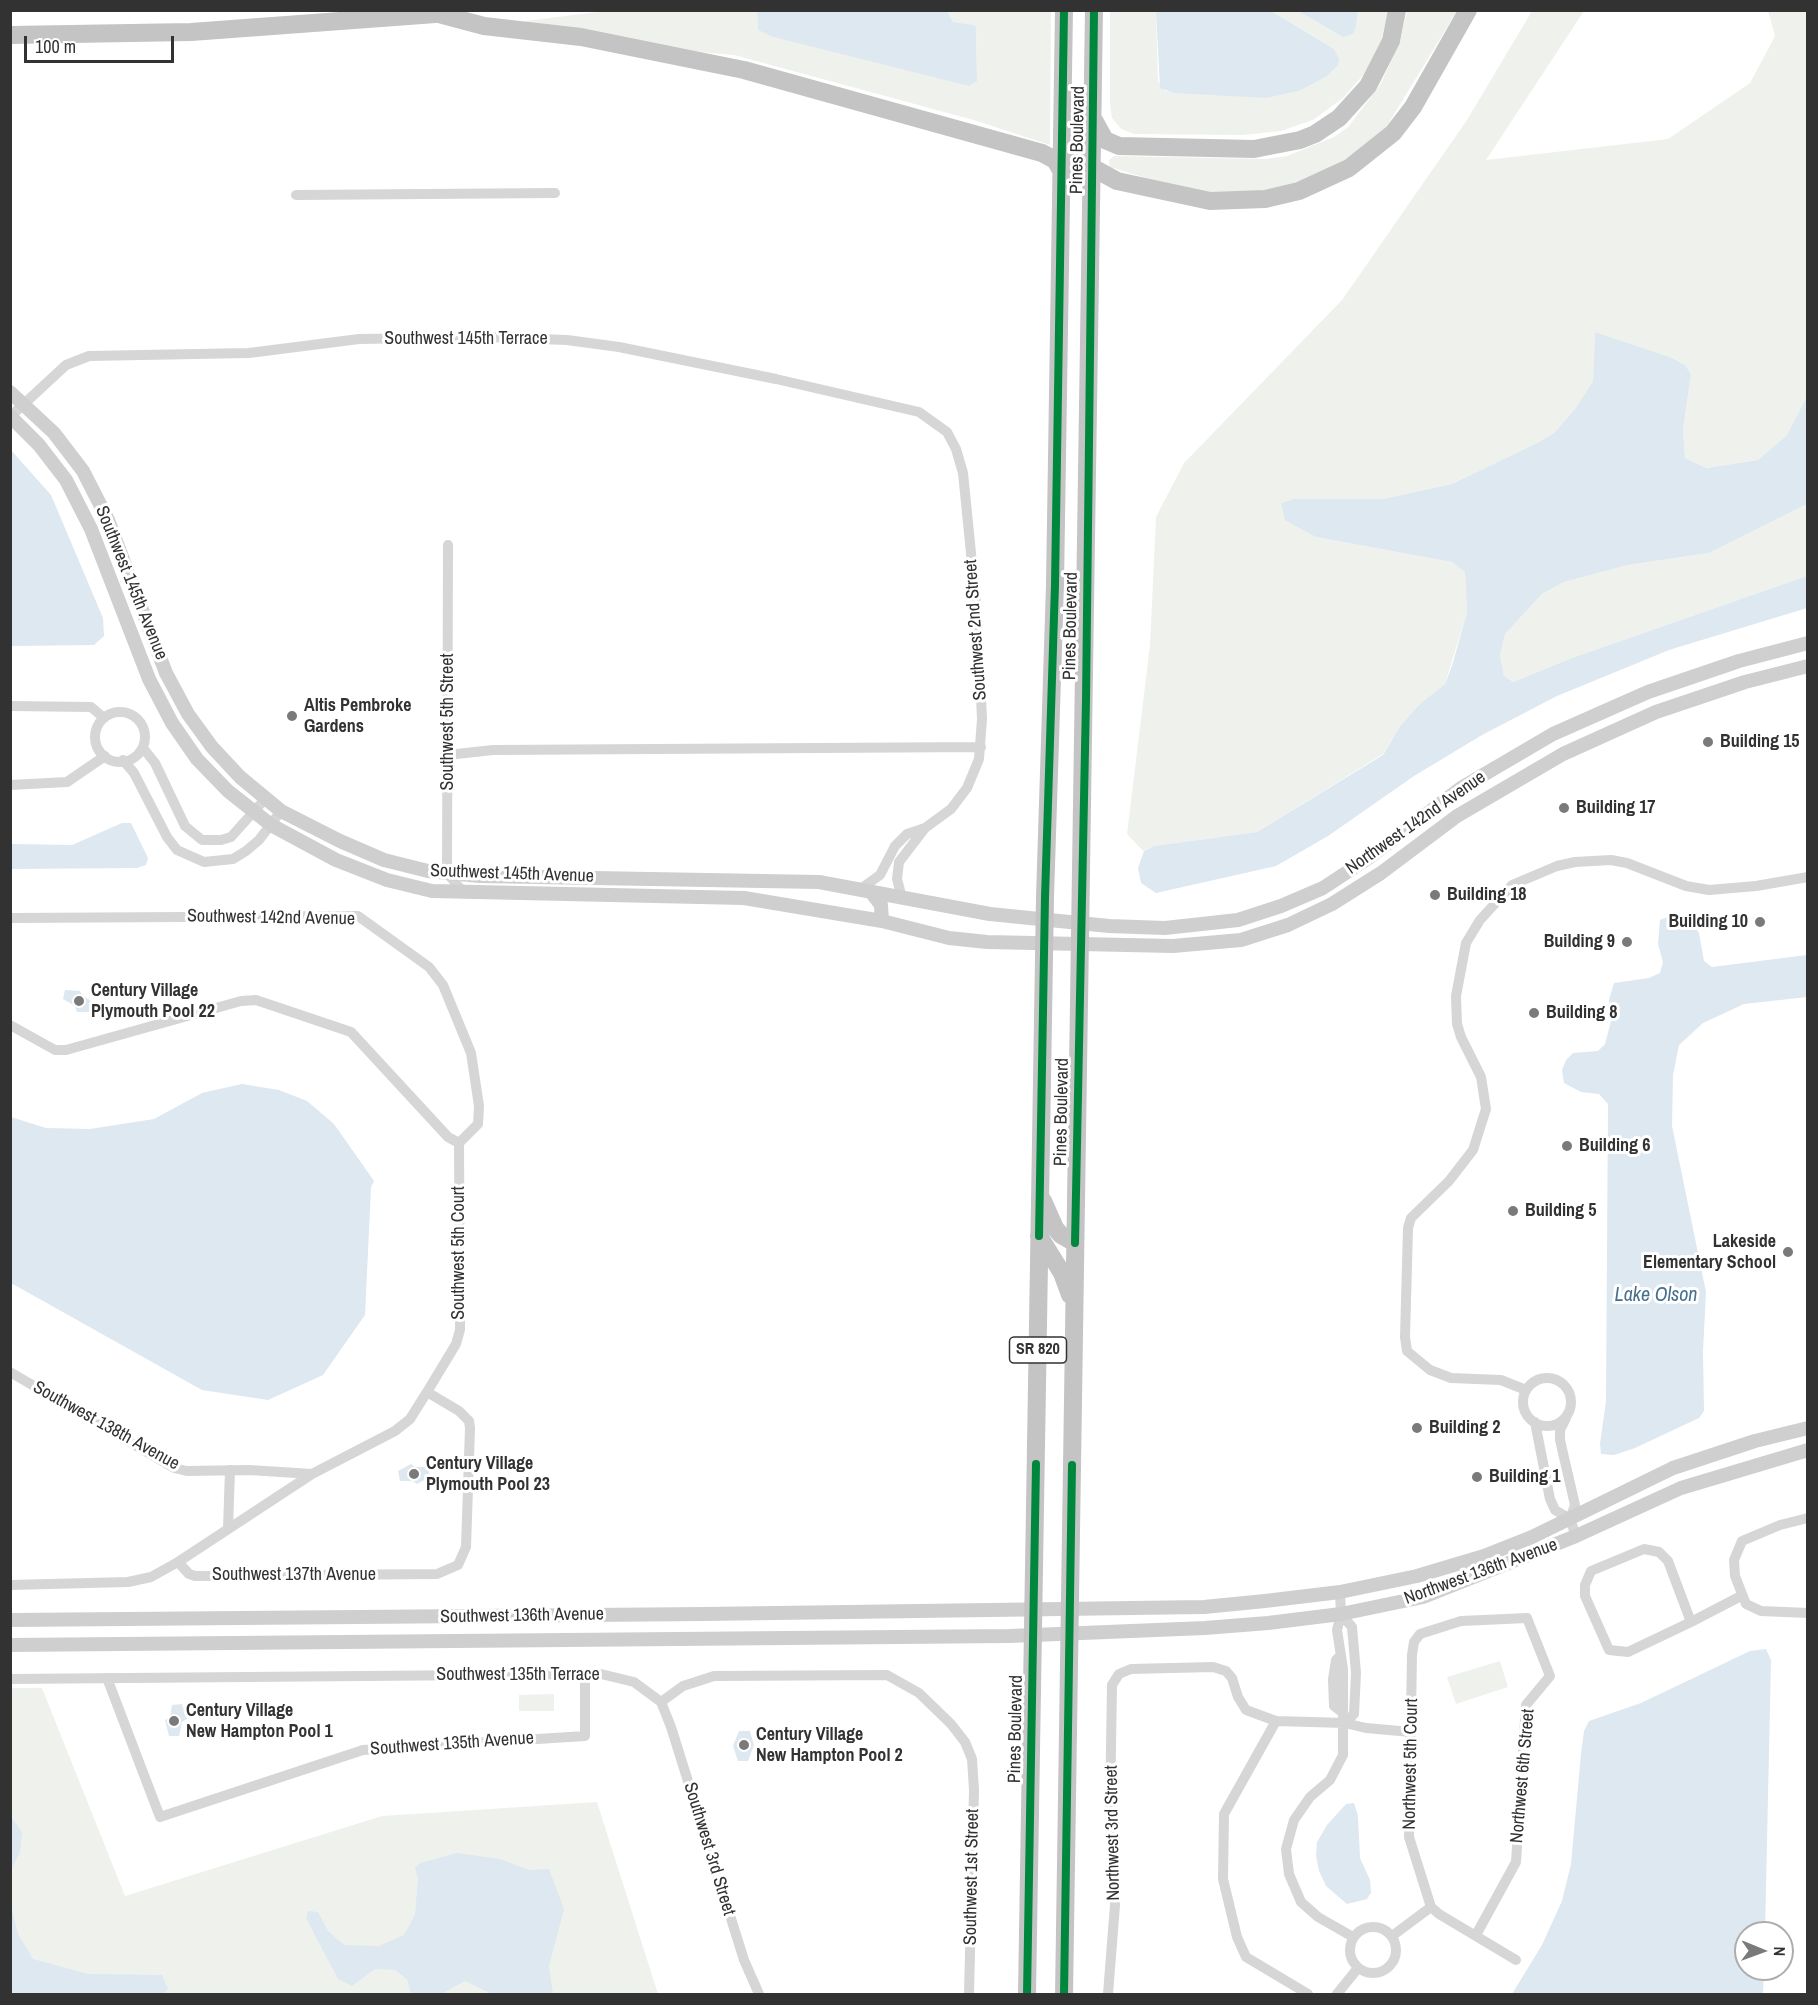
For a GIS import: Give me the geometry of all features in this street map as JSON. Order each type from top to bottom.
[{"type":"highway","points":[[10,34],[191,32],[470,10]]},
{"type":"highway","name":"Pines Boulevard","points":[[1027,1995],[1039,1236],[1055,585],[1064,10]]},
{"type":"highway","name":"Pines Boulevard","points":[[1064,1995],[1094,10]]},
{"type":"highway","points":[[1094,120],[1105,140],[1119,146],[1254,149],[1300,140],[1327,127],[1339,118],[1368,86],[1391,41],[1397,10]]},
{"type":"highway","points":[[1063,102],[1075,146],[1082,159],[1092,168],[1117,181],[1210,201],[1265,200],[1315,185],[1349,168],[1393,133],[1413,107],[1468,10]]},
{"type":"highway","points":[[439,14],[484,26],[581,37],[744,70],[1042,153],[1055,160],[1062,172]]},
{"type":"highway","points":[[1040,1195],[1055,1228],[1075,1243]]},
{"type":"highway","points":[[1039,1236],[1062,1273],[1074,1305]]},
{"type":"street","points":[[296,195],[555,193]]},
{"type":"street","name":"Southwest 145th Terrace","points":[[11,416],[66,365],[89,356],[249,353],[358,339],[528,337],[619,347],[759,375],[919,412],[934,421]]},
{"type":"street","name":"Southwest 145th Avenue","points":[[10,392],[54,433],[83,471],[108,520],[166,673],[188,714],[212,747],[240,777],[281,811],[384,860],[413,868],[447,873],[819,882],[990,914],[1045,920]]},
{"type":"street","name":"Southwest 145th Avenue","points":[[11,416],[39,445],[66,480],[91,529],[149,679],[172,723],[197,759],[228,791],[271,825],[336,860],[387,880],[432,891],[744,898],[882,921],[949,938],[1045,944]]},
{"type":"street","name":"Southwest 2nd Street","points":[[902,898],[897,879],[899,862],[925,828],[958,801],[973,775],[981,747],[977,613],[963,473],[956,449],[946,432],[934,421]]},
{"type":"street","name":"Southwest 5th Street","points":[[447,873],[448,545]]},
{"type":"street","name":"Northwest 142nd Avenue","points":[[1045,920],[1165,928],[1202,926],[1238,920],[1281,906],[1323,888],[1370,857],[1461,788],[1553,734],[1648,692],[1739,661],[1808,643]]},
{"type":"street","name":"Northwest 142nd Avenue","points":[[1045,944],[1173,946],[1241,940],[1288,925],[1332,904],[1381,873],[1457,816],[1563,754],[1656,712],[1745,682],[1808,666]]},
{"type":"street","points":[[10,706],[91,707],[104,718]]},
{"type":"street","points":[[119,713],[138,720],[145,730],[143,748],[138,754],[123,760],[105,756],[94,741],[94,732],[104,718],[119,713]]},
{"type":"street","points":[[447,755],[493,750],[981,747]]},
{"type":"street","points":[[143,748],[155,763],[185,826],[202,840],[221,840],[231,837],[266,798]]},
{"type":"street","points":[[10,785],[67,782],[105,756]]},
{"type":"street","points":[[123,760],[134,773],[167,837],[177,850],[204,862],[233,859],[259,840],[281,811]]},
{"type":"street","name":"Southwest 2nd Street","points":[[865,891],[880,875],[895,846],[907,834],[925,828]]},
{"type":"street","points":[[1526,1390],[1501,1380],[1450,1378],[1430,1370],[1407,1351],[1405,1337],[1408,1228],[1411,1218],[1449,1181],[1473,1150],[1486,1109],[1481,1077],[1461,1037],[1457,1023],[1456,996],[1463,951],[1480,920],[1512,885],[1557,866],[1575,862],[1611,860],[1627,863],[1686,886],[1709,890],[1756,886],[1808,877]]},
{"type":"street","points":[[447,873],[464,893]]},
{"type":"street","points":[[865,891],[881,905],[882,921]]},
{"type":"street","name":"Southwest 142nd Avenue","points":[[10,918],[358,916],[429,967],[443,985],[471,1053],[479,1106],[478,1124],[459,1143]]},
{"type":"street","points":[[10,1025],[55,1050],[66,1050],[246,1000],[256,1000],[351,1032],[448,1137],[459,1143]]},
{"type":"street","name":"Southwest 5th Court","points":[[427,1392],[456,1344],[460,1330],[459,1143]]},
{"type":"street","name":"Southwest 138th Avenue","points":[[10,1372],[174,1468],[188,1471],[230,1470],[312,1474]]},
{"type":"street","points":[[1570,1519],[1555,1510],[1552,1504],[1535,1422],[1523,1407],[1526,1390],[1537,1379],[1553,1377],[1560,1381],[1566,1386],[1572,1401],[1560,1430],[1560,1440],[1575,1505],[1570,1519],[1576,1536]]},
{"type":"street","points":[[10,1585],[128,1582],[151,1577],[178,1562],[312,1474],[395,1431],[410,1419],[427,1392]]},
{"type":"street","name":"Southwest 137th Avenue","points":[[178,1562],[189,1574],[195,1576],[437,1574],[458,1565],[466,1547],[469,1421],[459,1411],[427,1392]]},
{"type":"street","points":[[1535,1422],[1547,1426],[1555,1425],[1567,1416]]},
{"type":"street","name":"Northwest 136th Avenue","points":[[1033,1609],[1204,1606],[1340,1592],[1417,1576],[1484,1556],[1570,1519],[1673,1468],[1755,1441],[1808,1428]]},
{"type":"street","name":"Northwest 136th Avenue","points":[[1032,1635],[1205,1628],[1341,1614],[1423,1597],[1576,1536],[1681,1488],[1808,1450]]},
{"type":"street","points":[[228,1528],[230,1470]]},
{"type":"street","points":[[1808,1518],[1780,1525],[1742,1541],[1738,1548],[1734,1568],[1741,1596],[1746,1604],[1761,1611],[1808,1613]]},
{"type":"street","points":[[1691,1622],[1668,1561],[1659,1552],[1644,1549],[1591,1571],[1585,1585],[1585,1596],[1609,1650],[1628,1652],[1691,1622],[1741,1596]]},
{"type":"street","points":[[1340,1592],[1341,1614],[1337,1630],[1343,1690],[1343,1755],[1330,1780],[1310,1797],[1294,1820],[1286,1849],[1289,1874],[1301,1902],[1318,1917],[1353,1938]]},
{"type":"street","name":"Southwest 136th Avenue","points":[[10,1620],[1033,1609]]},
{"type":"street","points":[[1308,1995],[1246,1957],[1237,1937],[1223,1879],[1224,1814],[1276,1721],[1343,1717],[1354,1714],[1356,1690],[1352,1627],[1341,1614]]},
{"type":"street","name":"Northwest 6th Street","points":[[1414,1642],[1420,1634],[1461,1621],[1527,1618],[1550,1676],[1526,1705],[1516,1862],[1476,1935]]},
{"type":"street","name":"Southwest 136th Avenue","points":[[10,1645],[1032,1635]]},
{"type":"street","name":"Northwest 5th Court","points":[[1414,1642],[1409,1837],[1431,1907]]},
{"type":"street","points":[[1341,1655],[1336,1660],[1333,1679],[1334,1706],[1343,1717],[1366,1728],[1411,1732]]},
{"type":"street","name":"Northwest 3rd Street","points":[[1108,1995],[1115,1905],[1110,1810],[1112,1685],[1119,1674],[1131,1669],[1213,1667],[1226,1671],[1246,1710],[1276,1721]]},
{"type":"street","name":"Southwest 135th Terrace","points":[[10,1679],[585,1675],[624,1678],[647,1690],[661,1702]]},
{"type":"street","name":"Southwest 135th Avenue","points":[[107,1678],[160,1817],[363,1750],[585,1736],[585,1675]]},
{"type":"street","name":"Southwest 1st Street","points":[[661,1702],[683,1686],[714,1676],[887,1675],[919,1693],[951,1724],[965,1742],[972,1760],[974,1802],[969,1995]]},
{"type":"street","points":[[1343,1690],[1356,1690]]},
{"type":"street","name":"Southwest 3rd Street","points":[[661,1702],[671,1726],[744,1960],[759,1995]]},
{"type":"street","points":[[1392,1936],[1431,1907],[1516,1960]]},
{"type":"street","points":[[1372,1926],[1380,1927],[1392,1936],[1396,1950],[1395,1958],[1386,1970],[1372,1973],[1358,1968],[1351,1957],[1353,1938],[1365,1928],[1372,1926]]},
{"type":"street","points":[[1337,1995],[1358,1968]]},
{"type":"shaded area","points":[[606,11],[757,11],[758,30],[770,36],[977,75],[976,27],[953,22],[947,11],[1051,11],[1050,145],[977,121],[734,55],[701,52],[525,24],[525,21]]},
{"type":"shaded area","points":[[1110,11],[1156,11],[1158,81],[1165,91],[1267,98],[1299,91],[1326,77],[1337,65],[1334,49],[1271,11],[1298,11],[1343,37],[1356,27],[1358,11],[1388,11],[1381,42],[1364,74],[1343,98],[1313,120],[1281,131],[1243,135],[1134,134],[1121,129],[1112,118],[1110,104]]},
{"type":"shaded area","points":[[1407,11],[1457,11],[1382,134],[1320,177],[1249,195],[1186,190],[1110,167],[1109,160],[1114,156],[1266,159],[1287,156],[1334,137],[1348,127],[1380,85],[1400,42]]},
{"type":"shaded area","points":[[1532,11],[1584,11],[1486,160],[1668,139],[1750,83],[1775,36],[1768,11],[1807,11],[1808,397],[1787,435],[1758,460],[1706,468],[1685,458],[1683,430],[1691,374],[1685,365],[1670,357],[1595,332],[1593,381],[1575,409],[1554,433],[1539,442],[1452,484],[1383,499],[1294,499],[1316,537],[1452,562],[1465,572],[1467,612],[1445,684],[1420,704],[1400,726],[1383,754],[1257,832],[1154,846],[1143,851],[1127,834],[1150,645],[1156,517],[1184,463],[1342,300],[1467,120]]},
{"type":"shaded area","points":[[1807,504],[1807,576],[1572,658],[1513,682],[1504,676],[1500,655],[1505,634],[1542,594],[1564,582],[1628,565],[1709,553]]},
{"type":"shaded area","points":[[1500,1661],[1508,1687],[1456,1704],[1447,1677]]},
{"type":"shaded area","points":[[10,1688],[42,1688],[125,1896],[382,1816],[597,1802],[658,1994],[11,1994]]},
{"type":"shaded area","points":[[554,1694],[554,1711],[519,1711],[519,1695]]},
{"type":"water","points":[[757,10],[947,11],[953,22],[976,27],[977,81],[969,86],[770,36],[758,30]]},
{"type":"water","points":[[1156,11],[1271,11],[1334,49],[1339,59],[1338,65],[1326,77],[1299,91],[1267,98],[1174,93],[1160,88]]},
{"type":"water","points":[[1298,11],[1358,11],[1356,27],[1353,34],[1343,37]]},
{"type":"water","points":[[1595,332],[1670,357],[1685,365],[1691,374],[1683,430],[1685,458],[1706,468],[1758,460],[1787,435],[1807,397],[1807,504],[1709,553],[1628,565],[1564,582],[1542,594],[1505,634],[1500,655],[1504,676],[1513,682],[1572,658],[1807,576],[1807,608],[1669,650],[1557,696],[1482,735],[1414,776],[1328,836],[1276,866],[1156,893],[1141,883],[1138,868],[1144,851],[1154,846],[1257,832],[1383,755],[1400,726],[1420,704],[1445,684],[1452,666],[1467,612],[1465,572],[1452,562],[1316,537],[1285,520],[1281,503],[1294,499],[1383,499],[1452,484],[1539,442],[1554,433],[1575,409],[1593,381]]},
{"type":"water","points":[[10,449],[51,495],[103,618],[104,636],[94,645],[11,646]]},
{"type":"water","points":[[122,823],[131,823],[148,858],[146,865],[137,868],[11,869],[11,844],[72,845]]},
{"type":"water","name":"Lake Olson","points":[[1675,914],[1693,923],[1699,933],[1704,961],[1712,967],[1807,955],[1807,997],[1744,1004],[1703,1023],[1679,1045],[1673,1075],[1672,1126],[1706,1292],[1703,1351],[1704,1411],[1699,1418],[1635,1448],[1614,1455],[1601,1454],[1600,1444],[1606,1401],[1608,1104],[1599,1094],[1581,1092],[1564,1083],[1562,1070],[1566,1060],[1573,1053],[1598,1051],[1605,1044],[1611,1021],[1609,1000],[1614,983],[1649,978],[1660,973],[1663,962],[1658,944],[1660,920]]},
{"type":"water","name":"Century Village Plymouth Pool 22","points":[[65,990],[80,991],[94,1003],[91,1012],[77,1012],[75,1006],[63,999]]},
{"type":"water","points":[[242,1084],[279,1090],[307,1101],[334,1124],[374,1181],[371,1187],[365,1315],[323,1375],[268,1400],[202,1390],[11,1283],[11,1117],[46,1128],[90,1129],[154,1119],[202,1093]]},
{"type":"water","name":"Century Village Plymouth Pool 23","points":[[411,1464],[415,1467],[428,1467],[430,1477],[417,1484],[413,1481],[400,1481],[398,1471]]},
{"type":"water","points":[[1766,1649],[1771,1660],[1765,1921],[1734,1921],[1734,1981],[1764,1981],[1763,1994],[1512,1994],[1542,1945],[1562,1901],[1571,1864],[1584,1731],[1589,1721],[1641,1703],[1750,1651]]},
{"type":"water","name":"Century Village New Hampton Pool 1","points":[[182,1704],[187,1719],[182,1722],[179,1736],[169,1736],[165,1720],[170,1718],[172,1705]]},
{"type":"water","name":"Century Village New Hampton Pool 2","points":[[739,1731],[750,1731],[754,1745],[748,1761],[738,1761],[733,1746]]},
{"type":"water","points":[[1354,1803],[1358,1816],[1360,1858],[1370,1880],[1371,1893],[1367,1899],[1347,1904],[1326,1886],[1319,1871],[1316,1856],[1317,1842],[1327,1825],[1346,1804]]},
{"type":"water","points":[[11,1817],[22,1832],[20,1852],[11,1870]]},
{"type":"water","points":[[457,1853],[500,1859],[529,1870],[549,1869],[564,1909],[549,1966],[553,1994],[492,1994],[465,1981],[441,1994],[411,1994],[407,1979],[395,1970],[375,1969],[352,1986],[338,1979],[306,1918],[308,1911],[318,1912],[328,1931],[344,1945],[379,1946],[404,1935],[415,1915],[418,1879],[415,1868],[420,1863]]},
{"type":"water","points":[[11,1907],[18,1934],[33,1959],[88,1974],[162,1975],[168,1989],[163,1994],[11,1994]]},
{"type":"cycle path","points":[[1039,1236],[1045,897],[1055,585],[1064,10]]},
{"type":"cycle path","points":[[1075,1243],[1086,700],[1094,10]]},
{"type":"cycle path","points":[[1027,1994],[1036,1464]]},
{"type":"cycle path","points":[[1064,1994],[1072,1465]]},
{"type":"place","name":"Altis Pembroke Gardens","points":[[292,716]]},
{"type":"place","name":"Building 15","points":[[1708,742]]},
{"type":"place","name":"Building 17","points":[[1564,808]]},
{"type":"place","name":"Building 18","points":[[1435,895]]},
{"type":"place","name":"Building 10","points":[[1760,922]]},
{"type":"place","name":"Building 9","points":[[1627,942]]},
{"type":"place","name":"Century Village Plymouth Pool 22","points":[[79,1001]]},
{"type":"place","name":"Building 8","points":[[1534,1013]]},
{"type":"place","name":"Building 6","points":[[1567,1146]]},
{"type":"place","name":"Building 5","points":[[1513,1211]]},
{"type":"place","name":"Lakeside Elementary School","points":[[1788,1252]]},
{"type":"place","name":"Building 2","points":[[1417,1428]]},
{"type":"place","name":"Century Village Plymouth Pool 23","points":[[414,1474]]},
{"type":"place","name":"Building 1","points":[[1477,1477]]},
{"type":"place","name":"Century Village New Hampton Pool 1","points":[[174,1721]]},
{"type":"place","name":"Century Village New Hampton Pool 2","points":[[744,1745]]}]
